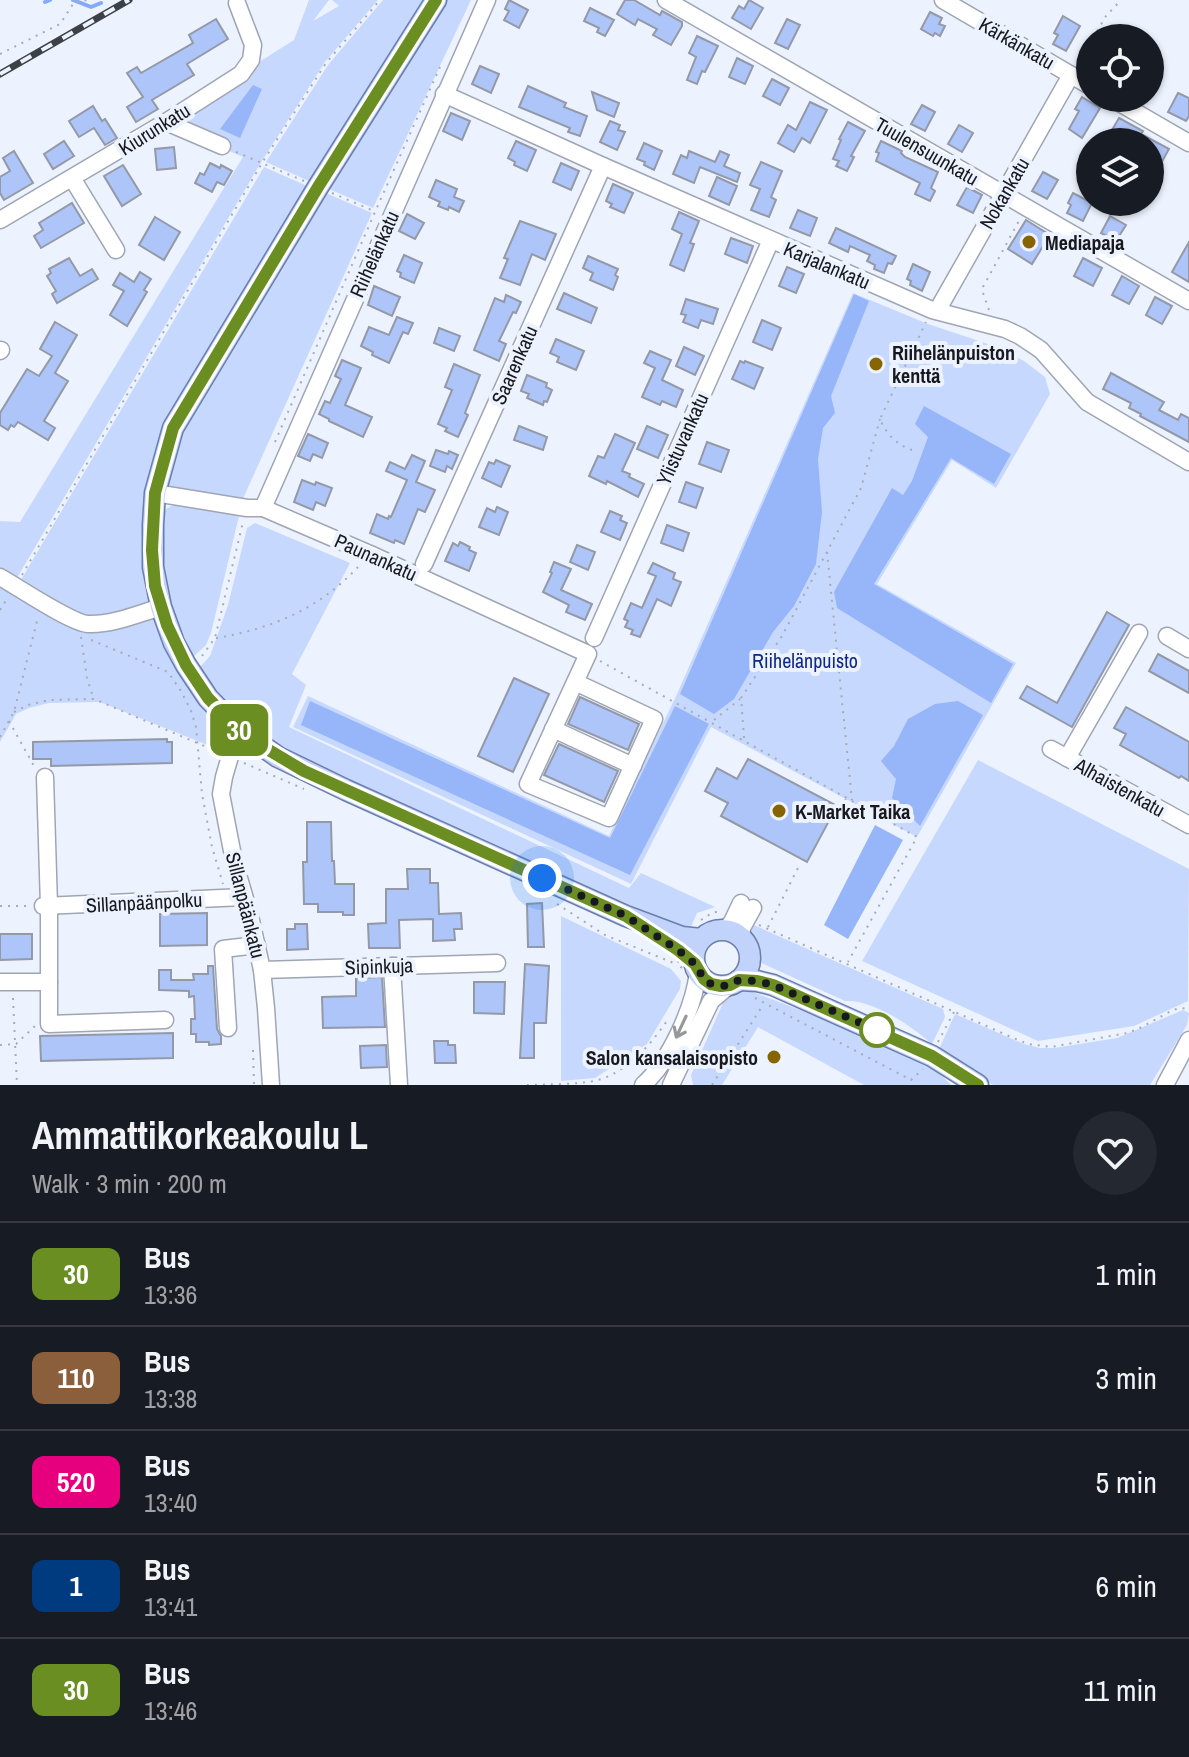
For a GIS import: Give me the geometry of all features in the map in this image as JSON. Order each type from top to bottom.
[{"type":"main road","points":[[436,0],[318,187],[173,428],[155,493],[152,550],[155,586],[174,643],[196,681],[219,711],[262,746],[304,771],[626,916],[682,937],[701,939]]},
{"type":"main road","points":[[626,916],[678,950],[690,967],[711,984],[721,986],[757,981],[773,985],[932,1056],[978,1085]]},
{"type":"main road","points":[[690,967],[701,939],[708,934],[739,941],[763,972],[821,1007]]},
{"type":"main road","points":[[734,983],[745,974],[749,965],[739,941]]},
{"type":"street","name":"Riihelänkatu","points":[[263,508],[487,0]]},
{"type":"street","name":"Tuulensuunkatu","points":[[666,0],[1189,301]]},
{"type":"street","name":"Kärkänkatu","points":[[943,0],[1076,78]]},
{"type":"street","name":"Kiurunkatu","points":[[0,220],[241,74],[251,60],[253,45],[237,3]]},
{"type":"street","name":"Nokankatu","points":[[934,310],[1071,75]]},
{"type":"street","name":"Karjalankatu","points":[[444,94],[934,310],[1005,329],[1031,342],[1049,358],[1087,402],[1189,462]]},
{"type":"street","points":[[1135,112],[1189,143]]},
{"type":"street","points":[[166,122],[222,146]]},
{"type":"street","name":"Saarenkatu","points":[[424,564],[603,166]]},
{"type":"street","points":[[72,178],[116,250]]},
{"type":"street","name":"Ylistuvankatu","points":[[633,766],[609,818],[528,784],[771,240]]},
{"type":"street","name":"Paunankatu","points":[[155,493],[263,508],[591,646]]},
{"type":"street","points":[[0,577],[13,590],[86,624],[115,620],[161,607]]},
{"type":"street","points":[[1067,758],[1139,633]]},
{"type":"street","points":[[1167,636],[1189,649]]},
{"type":"street","points":[[553,729],[633,766],[654,719],[575,682]]},
{"type":"street","name":"Sillanpäänkatu","points":[[238,729],[221,786],[222,806],[234,861],[236,898],[257,945],[262,970],[271,1085]]},
{"type":"street","name":"Alhaistenkatu","points":[[1051,749],[1189,825]]},
{"type":"street","points":[[42,776],[49,1024],[165,1020]]},
{"type":"street","name":"Sillanpäänpolku","points":[[46,906],[236,898]]},
{"type":"street","points":[[739,941],[732,922],[747,905]]},
{"type":"street","points":[[228,1028],[223,949],[257,945]]},
{"type":"street","name":"Sipinkuja","points":[[262,970],[497,963]]},
{"type":"street","points":[[392,966],[399,1085]]},
{"type":"street","points":[[658,1083],[693,1000],[690,967]]},
{"type":"street","points":[[6,982],[49,982]]},
{"type":"street","points":[[658,1083],[711,1001],[734,983]]},
{"type":"street","points":[[1165,1085],[1189,1040]]},
{"type":"path","points":[[0,54],[60,24],[75,1],[92,0]]},
{"type":"path","points":[[0,610],[262,163],[326,63],[380,0]]},
{"type":"path","points":[[1101,24],[1121,0]]},
{"type":"path","points":[[1071,75],[1076,67]]},
{"type":"path","points":[[222,146],[375,212]]},
{"type":"path","points":[[986,324],[989,307],[983,287],[1027,208]]},
{"type":"path","points":[[712,722],[741,698],[782,636],[861,488],[880,419],[934,310]]},
{"type":"path","points":[[880,419],[890,436],[901,446],[912,450]]},
{"type":"path","points":[[827,550],[852,800]]},
{"type":"path","points":[[215,638],[266,627],[290,617],[332,590],[370,554]]},
{"type":"path","points":[[0,737],[14,712],[40,612]]},
{"type":"path","points":[[94,699],[87,678],[81,636],[168,672],[191,711],[199,744],[202,794],[212,847],[236,898]]},
{"type":"path","points":[[591,646],[712,722],[917,837],[847,963]]},
{"type":"path","points":[[741,698],[744,740]]},
{"type":"path","points":[[14,712],[49,700],[94,699],[307,790]]},
{"type":"path","points":[[9,721],[42,776]]},
{"type":"path","points":[[833,822],[847,798]]},
{"type":"path","points":[[768,928],[800,864]]},
{"type":"path","points":[[549,899],[605,935],[690,967]]},
{"type":"path","points":[[0,906],[46,906]]},
{"type":"path","points":[[6,982],[17,1085]]},
{"type":"path","points":[[753,997],[911,1080]]},
{"type":"path","points":[[712,1085],[764,1004]]},
{"type":"path","points":[[908,1085],[932,1056],[954,1011]]},
{"type":"path","points":[[253,1048],[254,1085]]},
{"type":"green space","points":[[309,0],[329,0],[313,21],[339,6],[332,0],[378,0],[325,62],[260,164],[14,583],[0,575],[0,521],[20,522],[243,157],[164,122],[294,40]]},
{"type":"green space","points":[[383,0],[434,0],[318,185],[266,162],[328,65]]},
{"type":"green space","points":[[439,0],[471,0],[373,208],[322,186]]},
{"type":"green space","points":[[264,167],[314,189],[171,427],[148,500],[145,578],[152,608],[84,621],[18,585]]},
{"type":"green space","points":[[319,190],[372,213],[241,503],[160,490],[175,429]]},
{"type":"green space","name":"Riihelänpuisto","points":[[853,293],[928,324],[1000,348],[1045,377],[1050,394],[996,488],[952,460],[877,584],[1016,663],[917,837],[711,727],[631,884],[293,727],[308,696],[609,836],[677,694]]},
{"type":"green space","points":[[181,504],[239,516],[211,633],[206,645],[193,657],[189,656],[178,633],[163,578],[161,514]]},
{"type":"green space","points":[[255,523],[350,563],[292,674],[306,685],[289,727],[629,888],[641,873],[715,907],[697,913],[689,931],[315,766],[251,724],[224,698],[200,667],[210,656],[228,605],[247,528]]},
{"type":"green space","points":[[0,579],[84,629],[158,609],[206,699],[215,748],[100,702],[49,703],[29,708],[16,714],[0,742]]},
{"type":"green space","points":[[978,760],[1189,869],[1188,1001],[1134,1026],[1038,1041],[862,961]]},
{"type":"green space","points":[[561,916],[671,969],[681,981],[680,989],[647,1044],[595,1078],[561,1081]]},
{"type":"green space","points":[[747,922],[943,1009],[945,1017],[932,1044],[879,1009],[845,1001],[755,960],[743,938]]},
{"type":"green space","points":[[750,991],[874,1038],[935,1069],[951,1085],[864,1085],[758,1027],[722,1085],[693,1085],[691,1075],[723,1003],[736,993]]},
{"type":"green space","points":[[1183,1010],[1189,1013],[1187,1025],[1150,1085],[993,1085],[939,1049],[955,1014],[1024,1044],[1054,1048],[1117,1038]]},
{"type":"shaded area","points":[[253,85],[262,89],[240,138],[220,129]]},
{"type":"shaded area","points":[[854,294],[869,301],[831,396],[835,413],[823,428],[818,459],[822,512],[816,564],[794,606],[773,632],[734,699],[714,714],[680,694]]},
{"type":"shaded area","points":[[924,406],[1011,454],[994,484],[951,458],[874,584],[1013,664],[991,703],[837,608],[834,592],[892,488],[903,495],[912,481],[928,437],[915,424]]},
{"type":"shaded area","points":[[310,701],[610,838],[675,706],[709,724],[630,875],[301,725]]},
{"type":"shaded area","points":[[958,701],[983,715],[920,826],[892,798],[896,779],[881,761],[894,746],[908,719],[935,704]]},
{"type":"shaded area","points":[[875,825],[903,840],[848,939],[824,925]]},
{"type":"building","points":[[509,0],[528,10],[519,28],[504,20],[509,11],[505,9]]},
{"type":"building","points":[[625,0],[634,0],[660,15],[662,11],[682,22],[671,45],[653,35],[657,29],[638,19],[635,25],[617,14]]},
{"type":"building","points":[[749,0],[763,8],[751,29],[732,18],[739,6],[744,9]]},
{"type":"building","points":[[590,8],[614,20],[605,36],[597,32],[599,28],[584,21]]},
{"type":"building","points":[[930,12],[942,18],[939,24],[945,26],[940,36],[935,33],[933,36],[921,29]]},
{"type":"building","points":[[1063,16],[1077,24],[1076,33],[1066,51],[1053,44],[1058,35],[1054,33]]},
{"type":"building","points":[[216,19],[228,39],[187,64],[194,75],[152,100],[158,109],[136,122],[127,107],[143,97],[127,73],[137,67],[141,73],[193,43],[189,35]]},
{"type":"building","points":[[787,19],[800,25],[788,49],[775,43]]},
{"type":"building","points":[[697,36],[718,46],[697,84],[687,80],[696,57],[689,53]]},
{"type":"building","points":[[737,58],[753,66],[745,84],[729,77]]},
{"type":"building","points":[[480,66],[499,74],[491,93],[472,84]]},
{"type":"building","points":[[772,79],[789,88],[780,105],[763,96]]},
{"type":"building","points":[[528,86],[566,103],[564,107],[587,116],[580,136],[568,132],[570,128],[519,107]]},
{"type":"building","points":[[592,92],[619,103],[614,117],[597,110]]},
{"type":"building","points":[[1178,93],[1189,98],[1186,121],[1168,112]]},
{"type":"building","points":[[810,102],[827,110],[810,143],[802,138],[794,152],[778,143],[788,125],[796,130]]},
{"type":"building","points":[[922,105],[935,112],[925,131],[911,124]]},
{"type":"building","points":[[93,106],[117,138],[105,145],[94,128],[79,137],[69,121]]},
{"type":"building","points":[[1078,112],[1098,112],[1088,128],[1076,128],[1076,134],[1069,129]]},
{"type":"building","points":[[451,113],[470,121],[462,140],[443,131]]},
{"type":"building","points":[[1119,118],[1137,128],[1113,128]]},
{"type":"building","points":[[610,121],[620,125],[618,130],[625,132],[617,150],[600,142]]},
{"type":"building","points":[[848,122],[865,131],[851,156],[854,157],[847,171],[836,166],[839,161],[833,159]]},
{"type":"building","points":[[959,125],[973,133],[962,152],[948,144]]},
{"type":"building","points":[[64,141],[74,156],[53,169],[44,154]]},
{"type":"building","points":[[516,141],[536,150],[527,171],[508,158]]},
{"type":"building","points":[[881,141],[902,151],[905,157],[938,172],[931,188],[935,191],[930,201],[915,194],[920,183],[876,161]]},
{"type":"building","points":[[644,143],[662,151],[654,170],[637,159]]},
{"type":"building","points":[[174,147],[176,168],[157,170],[155,149]]},
{"type":"building","points":[[14,151],[33,183],[4,200],[0,193],[0,177],[10,171],[3,158]]},
{"type":"building","points":[[689,151],[715,162],[720,151],[729,155],[724,166],[740,173],[737,182],[700,167],[694,183],[673,174],[681,155],[687,158]]},
{"type":"building","points":[[761,162],[782,171],[771,197],[776,200],[769,217],[751,210],[760,189],[750,185]]},
{"type":"building","points":[[210,163],[232,171],[224,185],[217,182],[212,192],[195,183]]},
{"type":"building","points":[[561,163],[579,171],[571,190],[553,182]]},
{"type":"building","points":[[123,165],[141,194],[122,206],[104,176]]},
{"type":"building","points":[[1043,172],[1058,180],[1047,199],[1032,191]]},
{"type":"building","points":[[717,177],[737,186],[729,205],[709,196]]},
{"type":"building","points":[[436,180],[457,189],[454,197],[464,201],[459,212],[438,206],[440,202],[429,197]]},
{"type":"building","points":[[613,184],[633,193],[624,213],[610,207],[612,204],[606,201]]},
{"type":"building","points":[[967,187],[982,195],[973,213],[957,205]]},
{"type":"building","points":[[1073,193],[1076,195],[1076,216],[1086,216],[1083,221],[1067,213],[1071,205],[1068,203]]},
{"type":"building","points":[[72,203],[84,223],[41,248],[34,236],[43,230],[39,223]]},
{"type":"building","points":[[798,210],[817,218],[810,236],[790,228]]},
{"type":"building","points":[[679,212],[699,221],[684,271],[670,265],[682,234],[672,229]]},
{"type":"building","points":[[407,214],[424,223],[415,239],[399,231]]},
{"type":"building","points":[[1110,216],[1126,225],[1116,241],[1101,233]]},
{"type":"building","points":[[155,217],[180,232],[164,260],[139,245]]},
{"type":"building","name":"Mediapaja","points":[[1026,220],[1050,235],[1032,264],[1008,249]]},
{"type":"building","points":[[520,221],[556,234],[545,260],[532,254],[520,285],[500,278],[508,259],[504,258]]},
{"type":"building","points":[[836,228],[896,256],[892,264],[888,263],[884,273],[874,269],[875,265],[867,261],[870,255],[850,246],[848,252],[829,243]]},
{"type":"building","points":[[731,238],[753,246],[747,263],[725,254]]},
{"type":"building","points":[[1189,242],[1189,282],[1172,272]]},
{"type":"building","points":[[404,255],[422,263],[414,283],[400,277],[401,273],[397,271]]},
{"type":"building","points":[[588,256],[618,269],[613,290],[590,280],[593,273],[583,268]]},
{"type":"building","points":[[69,258],[80,276],[92,269],[98,279],[57,303],[52,294],[56,291],[47,276],[51,273],[49,269]]},
{"type":"building","points":[[1083,258],[1102,268],[1093,286],[1074,276]]},
{"type":"building","points":[[913,264],[930,272],[922,291],[910,285],[911,281],[907,279]]},
{"type":"building","points":[[787,267],[804,274],[796,293],[779,286]]},
{"type":"building","points":[[140,272],[151,279],[127,326],[110,315],[124,291],[113,285],[120,273],[134,282]]},
{"type":"building","points":[[1122,276],[1139,286],[1129,304],[1112,295]]},
{"type":"building","points":[[374,286],[400,297],[392,316],[368,305]]},
{"type":"building","points":[[564,293],[597,308],[591,323],[557,309]]},
{"type":"building","points":[[506,295],[521,302],[499,341],[506,344],[499,361],[474,350],[495,298],[504,302]]},
{"type":"building","points":[[1155,297],[1172,306],[1162,324],[1146,315]]},
{"type":"building","points":[[686,299],[718,309],[713,324],[701,320],[698,328],[683,322],[686,315],[681,314]]},
{"type":"building","points":[[397,317],[413,323],[408,334],[403,332],[389,363],[361,346],[369,327],[389,335]]},
{"type":"building","points":[[762,320],[781,328],[772,350],[753,342]]},
{"type":"building","points":[[55,322],[77,335],[55,373],[68,381],[44,421],[55,428],[48,440],[18,422],[8,430],[0,425],[0,413],[27,369],[39,376],[52,356],[40,349]]},
{"type":"building","points":[[439,328],[460,336],[454,351],[434,343]]},
{"type":"building","points":[[556,339],[584,351],[576,370],[557,362],[559,357],[550,353]]},
{"type":"building","points":[[684,347],[704,356],[695,375],[676,366]]},
{"type":"building","points":[[650,351],[671,360],[662,380],[683,390],[676,407],[662,401],[660,405],[642,397],[655,368],[644,363]]},
{"type":"building","points":[[342,360],[361,368],[345,405],[372,417],[363,437],[319,414],[325,401],[330,403],[341,379],[335,376]]},
{"type":"building","points":[[740,361],[763,368],[754,389],[732,379]]},
{"type":"building","points":[[454,364],[480,375],[458,437],[438,424],[452,390],[445,387]]},
{"type":"building","points":[[1111,373],[1164,402],[1159,410],[1178,420],[1181,414],[1189,418],[1189,442],[1140,416],[1129,408],[1131,403],[1103,389]]},
{"type":"building","points":[[527,375],[547,383],[546,387],[552,390],[543,405],[527,398],[529,394],[521,391]]},
{"type":"building","points":[[519,426],[547,437],[543,450],[514,440]]},
{"type":"building","points":[[647,426],[668,435],[658,458],[637,449]]},
{"type":"building","points":[[308,434],[328,443],[322,458],[313,454],[310,461],[298,456]]},
{"type":"building","points":[[615,434],[635,443],[622,471],[644,484],[638,497],[607,481],[606,484],[589,476],[598,456],[604,458]]},
{"type":"building","points":[[707,442],[729,450],[721,472],[699,464]]},
{"type":"building","points":[[436,450],[458,455],[452,469],[447,466],[445,472],[430,466]]},
{"type":"building","points":[[412,455],[425,461],[416,482],[435,490],[425,512],[418,509],[404,544],[395,540],[394,543],[370,533],[377,514],[388,519],[391,517],[407,480],[386,471],[390,462],[405,469]]},
{"type":"building","points":[[496,460],[510,466],[501,487],[482,478],[489,462],[494,464]]},
{"type":"building","points":[[302,480],[332,488],[325,506],[316,502],[313,510],[294,502]]},
{"type":"building","points":[[686,482],[703,488],[696,508],[679,502]]},
{"type":"building","points":[[497,507],[508,512],[499,535],[479,527],[487,508],[495,512]]},
{"type":"building","points":[[610,511],[622,516],[620,520],[627,523],[620,540],[601,532]]},
{"type":"building","points":[[667,525],[689,533],[683,551],[661,543]]},
{"type":"building","points":[[460,542],[476,553],[469,571],[445,561],[453,543],[458,546]]},
{"type":"building","points":[[577,545],[595,552],[588,570],[570,562]]},
{"type":"building","points":[[554,562],[571,569],[561,590],[592,604],[585,620],[566,612],[569,605],[543,592]]},
{"type":"building","points":[[653,563],[675,573],[673,579],[681,582],[671,606],[657,599],[640,637],[631,634],[633,630],[625,627],[628,621],[624,619],[631,603],[642,608],[656,576],[648,573]]},
{"type":"building","points":[[1107,612],[1129,625],[1072,727],[1020,698],[1027,686],[1057,703]]},
{"type":"building","points":[[1158,654],[1189,671],[1189,693],[1149,671]]},
{"type":"building","points":[[514,678],[549,694],[513,772],[478,756]]},
{"type":"building","points":[[580,697],[639,724],[628,750],[568,724]]},
{"type":"building","points":[[1126,707],[1189,742],[1189,781],[1120,745],[1126,734],[1114,728]]},
{"type":"building","points":[[167,739],[167,742],[172,742],[172,763],[51,766],[51,759],[33,759],[33,742]]},
{"type":"building","points":[[559,744],[618,771],[604,802],[544,775]]},
{"type":"building","name":"K-Market Taika","points":[[748,759],[837,806],[807,862],[721,816],[728,803],[705,791],[717,768],[737,779]]},
{"type":"building","points":[[307,822],[331,822],[335,884],[354,884],[354,915],[318,912],[318,904],[304,904],[303,862],[307,862]]},
{"type":"building","points":[[407,869],[430,869],[430,883],[438,883],[439,914],[461,913],[462,929],[454,929],[455,940],[433,941],[433,919],[399,920],[400,948],[369,948],[368,924],[386,923],[386,889],[408,889]]},
{"type":"building","points":[[542,903],[544,947],[528,947],[527,904]]},
{"type":"building","points":[[207,913],[207,945],[160,946],[160,914]]},
{"type":"building","points":[[295,924],[307,924],[308,949],[287,950],[287,929],[295,929]]},
{"type":"building","points":[[0,934],[32,934],[32,959],[0,960]]},
{"type":"building","points":[[525,964],[549,966],[546,1023],[534,1023],[534,1058],[520,1058]]},
{"type":"building","points":[[208,966],[213,966],[217,1029],[221,1044],[196,1042],[196,1034],[191,1034],[191,1019],[195,1019],[194,996],[189,997],[189,991],[159,990],[159,970],[171,970],[171,980],[194,980],[193,974],[208,974]]},
{"type":"building","points":[[382,977],[385,1027],[323,1028],[322,997],[356,996],[356,978]]},
{"type":"building","points":[[474,982],[505,982],[504,1014],[474,1013]]},
{"type":"building","points":[[173,1033],[173,1058],[41,1061],[40,1036]]},
{"type":"building","points":[[434,1041],[448,1041],[448,1045],[455,1045],[456,1063],[435,1063]]},
{"type":"building","points":[[386,1045],[387,1067],[361,1068],[360,1046]]},
{"type":"waterway","points":[[45,2],[50,0]]},
{"type":"waterway","points":[[73,0],[91,7],[101,3]]},
{"type":"railway","points":[[0,74],[129,0]]},
{"type":"bus line","name":"30","points":[[436,0],[318,187],[173,428],[155,493],[152,550],[155,586],[174,643],[208,698],[238,729],[278,757],[626,916],[678,950],[695,964],[698,972],[711,984],[730,985],[739,980],[773,985],[932,1056],[978,1085]]},
{"type":"place","name":"Mediapaja","points":[[1029,242]]},
{"type":"place","name":"Riihelänpuiston kenttä","points":[[876,364]]},
{"type":"place","name":"K-Market Taika","points":[[779,811]]},
{"type":"place","name":"Salon kansalaisopisto","points":[[774,1057]]},
{"type":"route","points":[[542,878],[626,916],[678,950],[695,964],[698,972],[711,984],[730,985],[739,980],[773,985],[877,1030]]}]
